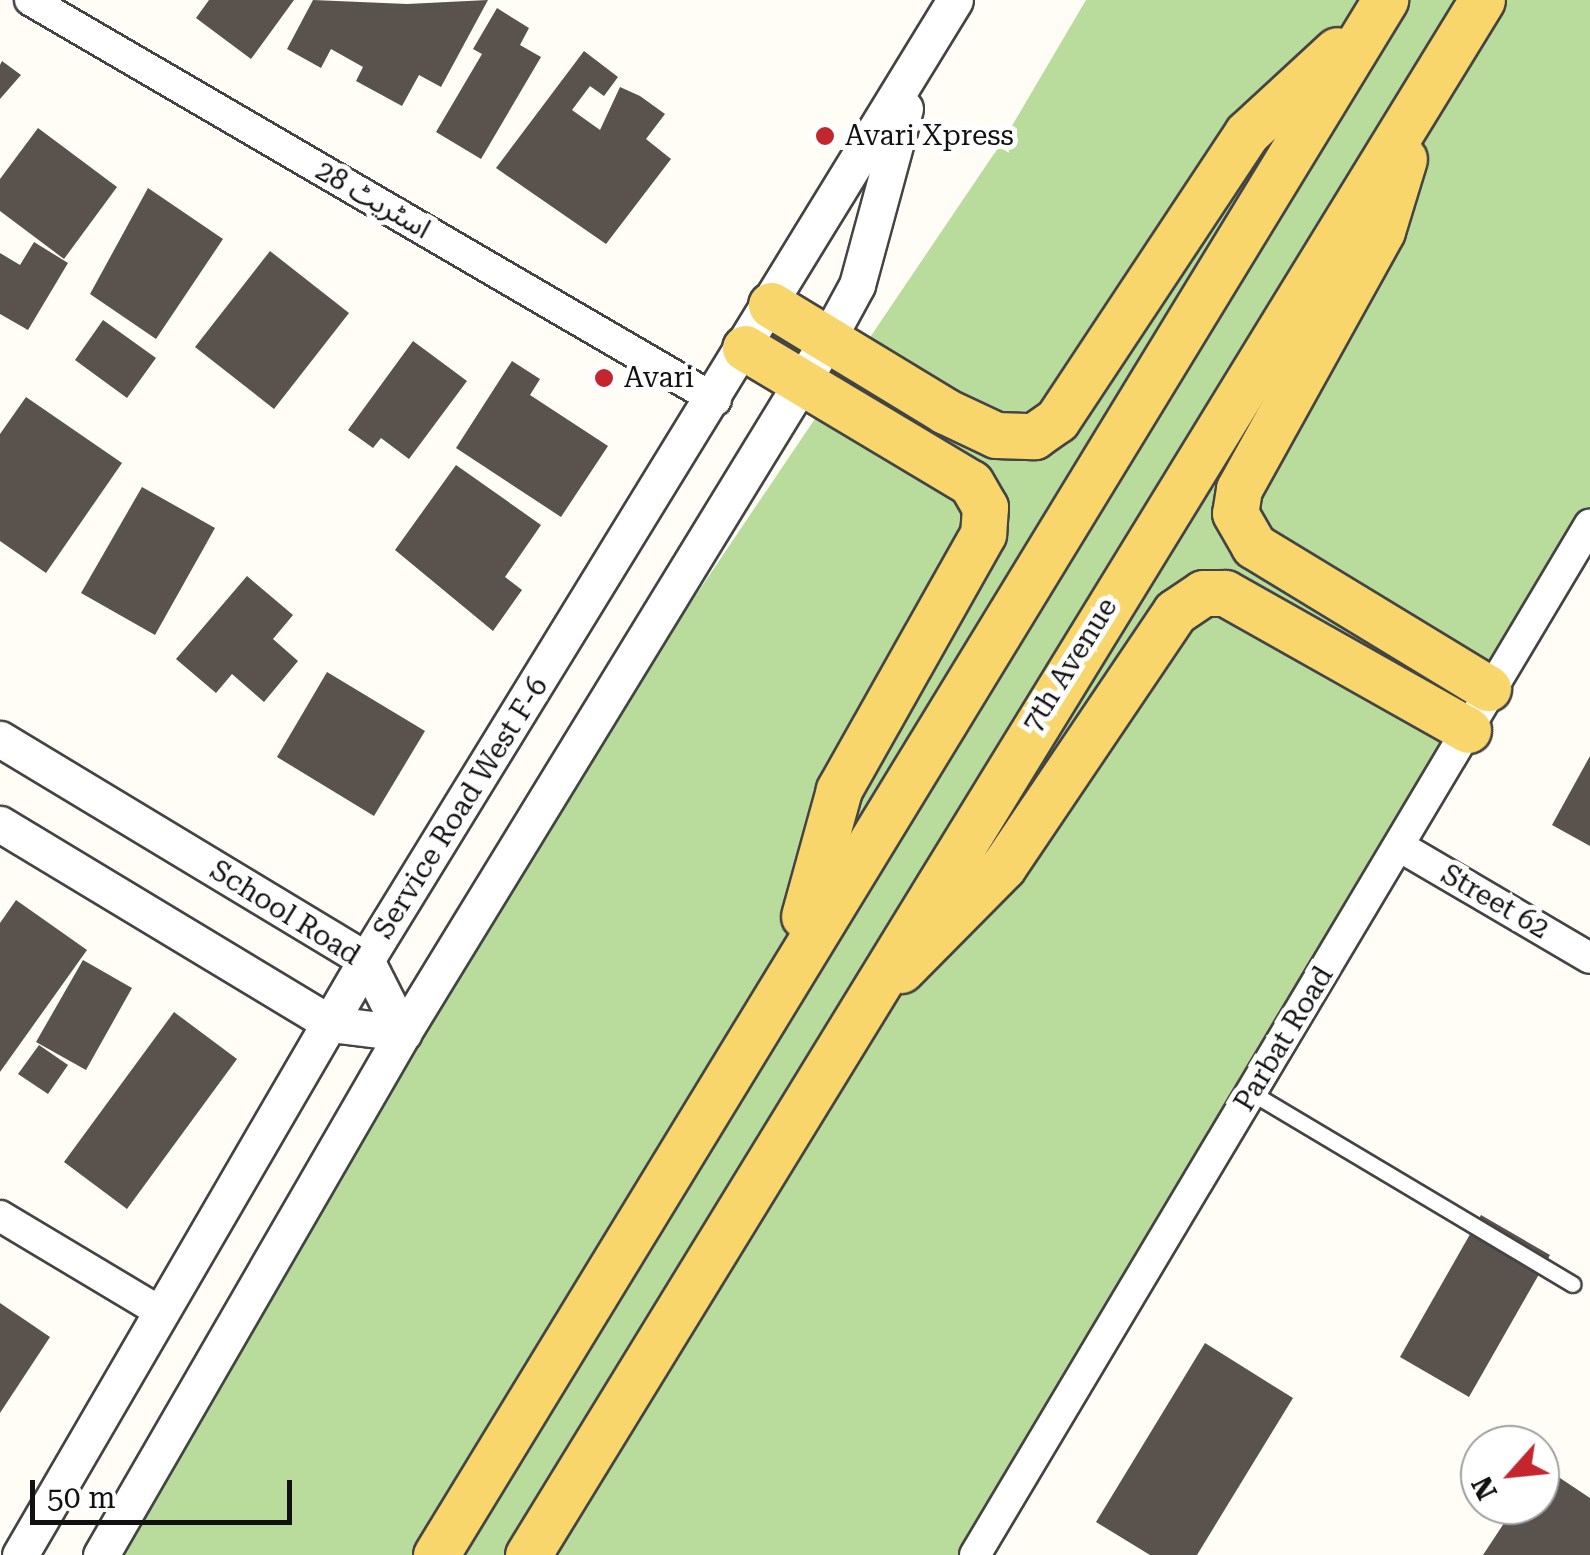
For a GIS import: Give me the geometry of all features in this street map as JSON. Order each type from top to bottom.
[{"type":"main road","name":"7th Avenue","points":[[528,1555],[844,1028],[1482,0]]},
{"type":"main road","points":[[771,305],[825,344],[996,434],[1034,436],[1057,420],[1247,133],[1382,6]]},
{"type":"main road","points":[[436,1555],[592,1288],[1382,6]]},
{"type":"main road","points":[[1424,94],[1382,232],[1239,489],[1235,514],[1254,546],[1488,688]]},
{"type":"main road","points":[[745,348],[972,482],[985,507],[983,534],[838,790],[791,966]]},
{"type":"main road","points":[[844,1028],[1003,866],[1174,612],[1203,593],[1225,592],[1468,730]]},
{"type":"street","name":"اسٹریٹ 28","points":[[30,0],[716,400]]},
{"type":"street","name":"Service Road West F-6","points":[[20,1555],[366,960],[716,400],[955,0]]},
{"type":"street","name":"Service Road West F-6","points":[[101,1555],[403,1032],[803,384],[858,284],[916,68]]},
{"type":"street","name":"Parbat Road","points":[[975,1554],[1400,846],[1488,688],[1590,524]]},
{"type":"street","name":"School Road","points":[[0,739],[366,960],[403,1032]]},
{"type":"street","points":[[0,824],[331,1024],[403,1032]]},
{"type":"street","name":"Street 62","points":[[1400,846],[1590,958]]},
{"type":"street","points":[[0,1216],[159,1311]]},
{"type":"street","points":[[117,1555],[125,1514]]},
{"type":"lane","points":[[1252,1092],[1572,1284]]},
{"type":"green space","points":[[1086,0],[1590,0],[1590,536],[970,1555],[84,1555],[373,1073],[1006,136]]},
{"type":"building","points":[[209,0],[294,0],[251,59],[196,18]]},
{"type":"building","points":[[313,0],[407,4],[488,0],[441,87],[419,75],[402,106],[356,81],[363,67],[331,49],[321,68],[287,49]]},
{"type":"building","points":[[497,8],[529,28],[520,45],[541,57],[481,159],[436,132],[482,54],[473,49]]},
{"type":"building","points":[[584,51],[618,77],[604,96],[590,86],[572,110],[600,130],[620,87],[640,96],[665,114],[646,139],[671,159],[606,244],[496,168]]},
{"type":"building","points":[[2,61],[21,75],[0,99],[0,65]]},
{"type":"building","points":[[38,128],[117,187],[64,259],[0,211],[0,179]]},
{"type":"building","points":[[148,188],[223,239],[156,339],[90,294]]},
{"type":"building","points":[[34,242],[68,263],[28,330],[0,314],[0,253],[20,265]]},
{"type":"building","points":[[270,251],[349,313],[274,409],[195,347]]},
{"type":"building","points":[[103,320],[156,358],[127,398],[75,360]]},
{"type":"building","points":[[413,341],[467,381],[409,459],[381,438],[373,448],[348,430]]},
{"type":"building","points":[[512,361],[540,379],[530,395],[608,446],[561,517],[456,448]]},
{"type":"building","points":[[26,397],[122,463],[46,573],[0,541],[0,434]]},
{"type":"building","points":[[456,465],[541,525],[505,577],[522,590],[493,631],[395,550]]},
{"type":"building","points":[[142,487],[215,528],[155,635],[81,593]]},
{"type":"building","points":[[247,576],[293,615],[273,639],[298,661],[264,702],[232,674],[216,693],[176,659]]},
{"type":"building","points":[[327,672],[425,731],[374,816],[277,757]]},
{"type":"building","points":[[1590,756],[1590,846],[1552,825]]},
{"type":"building","points":[[16,900],[87,950],[0,1072],[0,923]]},
{"type":"building","points":[[83,960],[132,988],[86,1070],[36,1042]]},
{"type":"building","points":[[174,1012],[237,1059],[127,1209],[64,1162]]},
{"type":"building","points":[[39,1045],[68,1065],[48,1094],[18,1074]]},
{"type":"building","points":[[1481,1215],[1550,1255],[1469,1397],[1400,1357]]},
{"type":"building","points":[[0,1303],[50,1337],[0,1413]]},
{"type":"building","points":[[1205,1343],[1293,1398],[1197,1555],[1150,1555],[1096,1522]]},
{"type":"building","points":[[1560,1478],[1590,1498],[1590,1555],[1483,1555],[1503,1525],[1560,1525]]},
{"type":"place","name":"Avari Xpress","points":[[825,136]]},
{"type":"place","name":"Avari","points":[[604,378]]}]
